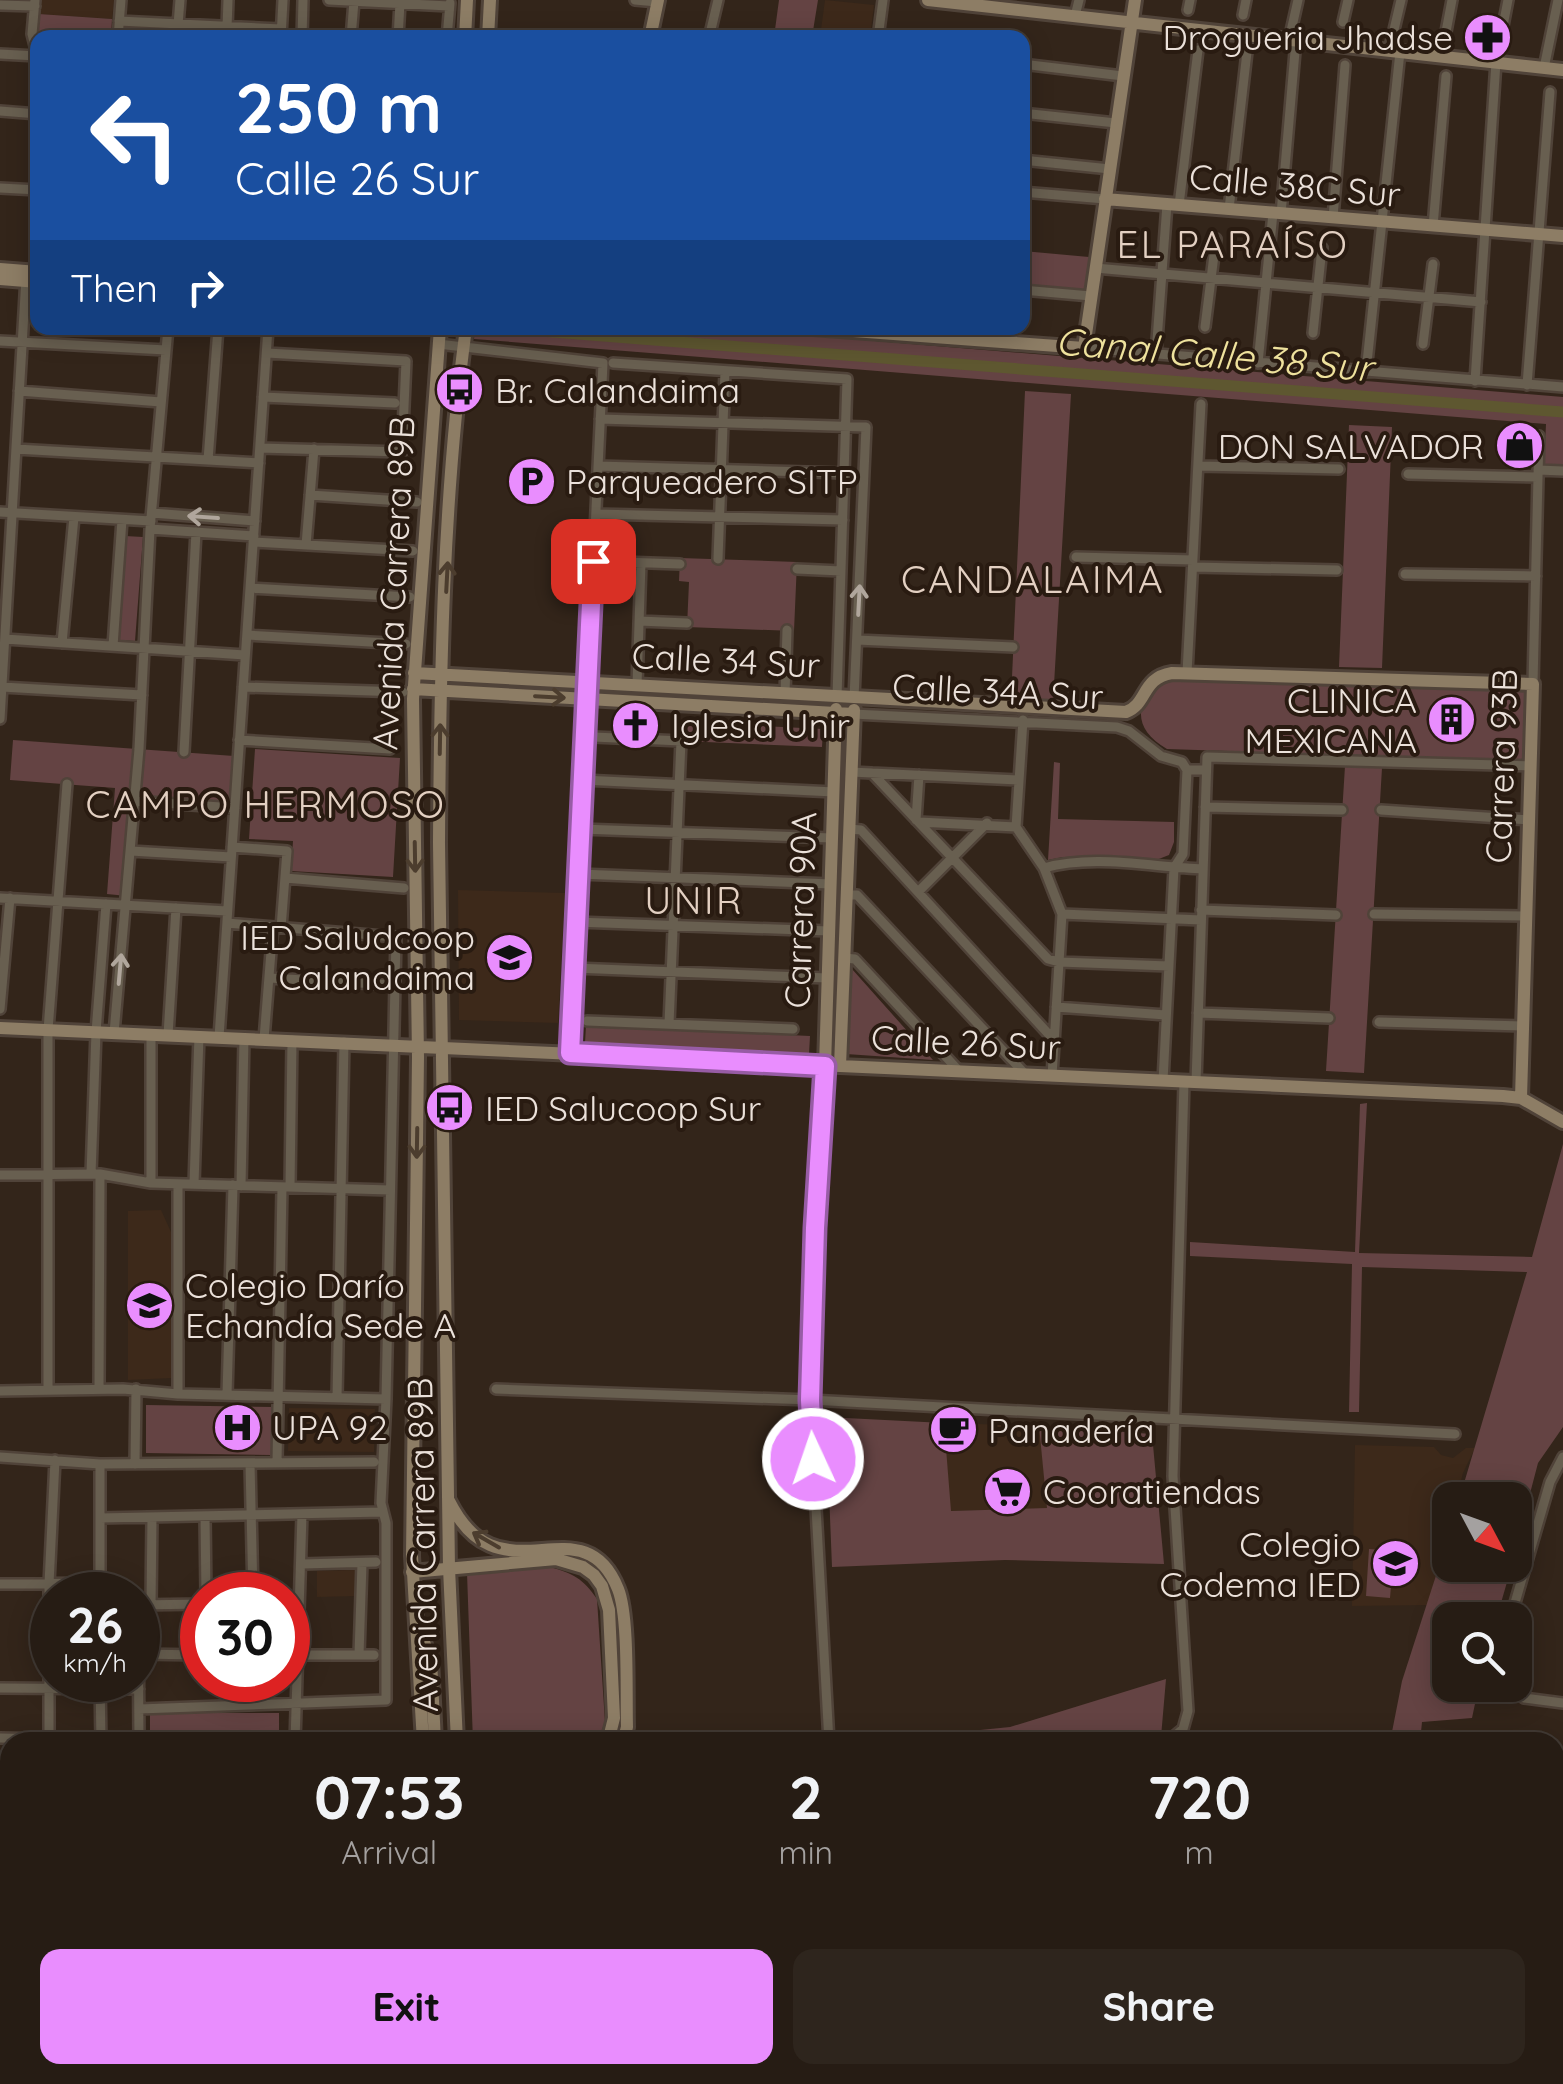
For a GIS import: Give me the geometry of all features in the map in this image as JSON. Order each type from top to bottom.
[{"type":"street","points":[[118,30],[121,0]]},
{"type":"street","points":[[178,25],[180,0]]},
{"type":"street","points":[[227,28],[228,0]]},
{"type":"street","points":[[281,30],[283,0]]},
{"type":"street","points":[[302,30],[303,0]]},
{"type":"street","points":[[329,0],[450,3],[448,30]]},
{"type":"street","points":[[465,30],[467,0]]},
{"type":"street","points":[[488,30],[490,0]]},
{"type":"street","points":[[635,0],[658,1],[652,30]]},
{"type":"street","points":[[711,30],[718,0]]},
{"type":"street","points":[[879,30],[882,0]]},
{"type":"street","points":[[930,0],[1028,6],[1075,16],[1563,70]]},
{"type":"street","points":[[1075,16],[1079,0]]},
{"type":"street","points":[[1084,348],[1135,0]]},
{"type":"street","points":[[1242,15],[1246,0]]},
{"type":"street","points":[[1258,364],[1298,0]]},
{"type":"street","points":[[1343,22],[1348,0]]},
{"type":"street","points":[[1366,372],[1401,0]]},
{"type":"street","points":[[1444,37],[1452,0]]},
{"type":"street","points":[[1475,381],[1496,62],[1508,0]]},
{"type":"street","points":[[1544,68],[1558,0]]},
{"type":"street","points":[[352,30],[354,1]]},
{"type":"street","points":[[0,5],[35,3],[32,30]]},
{"type":"street","points":[[398,30],[400,3]]},
{"type":"street","points":[[119,21],[249,30]]},
{"type":"street","points":[[1156,354],[1162,274],[1198,50]]},
{"type":"street","points":[[1229,209],[1247,52]]},
{"type":"street","points":[[0,54],[30,56]]},
{"type":"street","points":[[1030,65],[1123,76]]},
{"type":"street","points":[[1333,218],[1345,65]]},
{"type":"street","points":[[1432,226],[1446,76]]},
{"type":"street","points":[[1527,384],[1550,92]]},
{"type":"street","points":[[0,112],[30,114]]},
{"type":"street","points":[[1030,114],[1116,123]]},
{"type":"street","points":[[1030,161],[1110,169]]},
{"type":"street","points":[[0,188],[30,190]]},
{"type":"street","name":"Calle 38C Sur","points":[[1030,193],[1563,236]]},
{"type":"street","points":[[1205,328],[1216,239]]},
{"type":"street","points":[[1312,333],[1322,248]]},
{"type":"street","points":[[1424,344],[1433,264]]},
{"type":"street","points":[[1095,268],[1482,302]]},
{"type":"street","points":[[0,269],[30,276]]},
{"type":"street","points":[[0,279],[30,276]]},
{"type":"street","points":[[0,719],[4,570],[12,514],[22,342],[30,289]]},
{"type":"street","points":[[1030,291],[1091,296]]},
{"type":"street","points":[[114,1032],[131,851],[151,521],[167,335]]},
{"type":"street","points":[[208,460],[217,335]]},
{"type":"street","points":[[218,1037],[267,335]]},
{"type":"street","points":[[434,335],[438,344],[463,347],[608,363],[726,370],[718,559]]},
{"type":"street","name":"Avenida Carrera 89B","points":[[421,1732],[412,1572],[418,1045],[408,691],[414,672],[439,335]]},
{"type":"street","name":"Avenida Carrera 89B","points":[[456,1732],[448,1568],[439,844],[455,419],[465,335]]},
{"type":"street","points":[[986,335],[1258,364],[1563,387]]},
{"type":"street","points":[[0,340],[166,350]]},
{"type":"street","points":[[260,448],[402,452],[406,361],[266,354]]},
{"type":"street","points":[[570,1053],[600,419],[608,363]]},
{"type":"street","name":"Carrera 90A","points":[[726,370],[847,378],[830,931],[810,1400],[828,1732]]},
{"type":"street","points":[[20,391],[161,402]]},
{"type":"street","points":[[264,397],[395,403]]},
{"type":"street","points":[[1187,674],[1201,404]]},
{"type":"street","points":[[600,419],[846,426]]},
{"type":"street","name":"Carrera 90A","points":[[840,1066],[866,427],[846,426]]},
{"type":"street","name":"Carrera 93B","points":[[1521,1098],[1539,436]]},
{"type":"street","points":[[16,449],[259,463]]},
{"type":"street","points":[[306,545],[314,449]]},
{"type":"street","points":[[598,466],[844,474]]},
{"type":"street","points":[[1198,466],[1339,469]]},
{"type":"street","points":[[1408,474],[1563,471]]},
{"type":"street","points":[[310,495],[416,502]]},
{"type":"street","points":[[0,512],[122,520],[255,521]]},
{"type":"street","points":[[596,514],[842,520]]},
{"type":"street","points":[[62,643],[74,517]]},
{"type":"street","points":[[113,646],[122,520]]},
{"type":"street","points":[[151,521],[196,532],[306,545],[413,551]]},
{"type":"street","points":[[184,752],[196,532]]},
{"type":"street","points":[[1076,556],[1337,570]]},
{"type":"street","points":[[593,561],[680,564]]},
{"type":"street","points":[[637,685],[641,563]]},
{"type":"street","points":[[796,569],[841,571]]},
{"type":"street","points":[[1405,574],[1536,576]]},
{"type":"street","points":[[250,588],[410,598]]},
{"type":"street","points":[[639,621],[687,623]]},
{"type":"street","points":[[785,694],[787,630]]},
{"type":"street","points":[[247,635],[406,644]]},
{"type":"street","points":[[5,639],[246,655]]},
{"type":"street","points":[[857,640],[1013,648]]},
{"type":"street","name":"Calle 34 Sur","points":[[414,672],[854,698]]},
{"type":"street","name":"Calle 34A Sur","points":[[854,698],[1132,711],[1145,688],[1159,676],[1187,674],[1533,684]]},
{"type":"street","points":[[243,687],[408,691]]},
{"type":"street","points":[[2,688],[142,695]]},
{"type":"street","name":"Calle 34A Sur","points":[[408,691],[1124,728],[1161,756],[1182,762],[1187,770]]},
{"type":"street","points":[[1024,706],[1016,827],[1044,868],[1062,914],[1052,1076]]},
{"type":"street","points":[[594,736],[682,741],[669,1024]]},
{"type":"street","points":[[240,740],[390,749]]},
{"type":"street","points":[[1179,1732],[1188,1712],[1173,1476],[1174,1420],[1190,1082],[1198,1014],[1206,757],[1530,766]]},
{"type":"street","points":[[1163,1081],[1174,868],[1184,854],[1187,770],[1206,770]]},
{"type":"street","points":[[851,772],[1019,780]]},
{"type":"street","points":[[872,773],[1041,953],[1058,962],[1168,966]]},
{"type":"street","points":[[917,821],[918,775]]},
{"type":"street","points":[[583,780],[834,792]]},
{"type":"street","points":[[48,1390],[48,1030],[67,784]]},
{"type":"street","points":[[134,802],[235,808]]},
{"type":"street","points":[[1205,806],[1342,810]]},
{"type":"street","points":[[1381,810],[1529,820]]},
{"type":"street","points":[[917,821],[1016,827]]},
{"type":"street","points":[[918,892],[987,824]]},
{"type":"street","points":[[581,829],[832,838]]},
{"type":"street","points":[[849,829],[860,830],[1054,1040]]},
{"type":"street","points":[[131,851],[287,851],[264,1039]]},
{"type":"street","points":[[1044,868],[1091,862],[1203,869]]},
{"type":"street","points":[[578,874],[831,884]]},
{"type":"street","points":[[285,878],[404,888]]},
{"type":"street","points":[[847,895],[857,895],[1026,1075]]},
{"type":"street","points":[[0,1009],[5,898],[227,911]]},
{"type":"street","points":[[99,1390],[96,1032],[106,904]]},
{"type":"street","points":[[168,1035],[176,908]]},
{"type":"street","points":[[1062,914],[1171,919],[1201,915],[1336,915]]},
{"type":"street","points":[[1374,914],[1526,916]]},
{"type":"street","points":[[576,922],[830,931]]},
{"type":"street","points":[[138,1709],[386,1700],[386,1524],[381,1502],[396,937],[226,923]]},
{"type":"street","points":[[844,958],[854,959],[960,1072]]},
{"type":"street","points":[[574,968],[828,978]]},
{"type":"street","points":[[269,978],[395,985]]},
{"type":"street","points":[[1056,1007],[1166,1015]]},
{"type":"street","points":[[1198,1014],[1329,1018]]},
{"type":"street","points":[[587,1020],[793,1029]]},
{"type":"street","points":[[1379,1022],[1523,1026]]},
{"type":"street","name":"Calle 26 Sur","points":[[0,1028],[1521,1098],[1563,1122]]},
{"type":"street","points":[[150,1034],[150,1183]]},
{"type":"street","points":[[194,1184],[199,1036]]},
{"type":"street","points":[[227,1395],[244,1038]]},
{"type":"street","points":[[277,1462],[292,1040]]},
{"type":"street","points":[[337,1398],[344,1042]]},
{"type":"street","points":[[0,1175],[96,1174],[150,1183],[390,1190]]},
{"type":"street","points":[[178,1184],[178,1394]]},
{"type":"street","points":[[496,1388],[810,1400],[1455,1434]]},
{"type":"street","points":[[0,1391],[136,1389],[178,1394],[386,1399]]},
{"type":"street","points":[[135,1464],[136,1389]]},
{"type":"street","points":[[0,1457],[100,1464],[374,1462]]},
{"type":"street","points":[[50,1572],[55,1460]]},
{"type":"street","points":[[1515,1602],[1550,1482],[1562,1460]]},
{"type":"street","points":[[250,1463],[252,1572]]},
{"type":"street","points":[[100,1464],[100,1572]]},
{"type":"street","points":[[448,1500],[468,1529],[492,1546],[510,1550],[573,1548],[594,1559],[612,1577],[622,1602],[625,1732]]},
{"type":"street","points":[[100,1518],[383,1512]]},
{"type":"street","points":[[302,1514],[302,1572]]},
{"type":"street","points":[[205,1516],[206,1572]]},
{"type":"street","points":[[151,1572],[152,1517]]},
{"type":"street","points":[[412,1572],[556,1559],[583,1566],[602,1586],[609,1610],[614,1718],[610,1732]]},
{"type":"street","points":[[302,1564],[376,1562]]},
{"type":"street","points":[[359,1655],[362,1563]]},
{"type":"street","points":[[0,1584],[30,1584]]},
{"type":"street","points":[[415,1621],[431,1660],[435,1732]]},
{"type":"street","points":[[310,1655],[374,1655]]},
{"type":"street","points":[[0,1688],[30,1688]]},
{"type":"street","points":[[1532,1699],[1563,1703]]},
{"type":"street","points":[[49,1702],[49,1732]]},
{"type":"street","points":[[100,1702],[101,1732]]},
{"type":"street","points":[[138,1702],[139,1732]]},
{"type":"street","points":[[295,1703],[295,1732]]},
{"type":"street","points":[[626,1727],[629,1732]]},
{"type":"shaded area","points":[[40,0],[114,0],[112,19],[39,14]]},
{"type":"shaded area","points":[[779,0],[818,0],[813,30],[775,30]]},
{"type":"shaded area","points":[[825,0],[874,5],[871,30],[821,30]]},
{"type":"shaded area","points":[[39,14],[112,19],[111,30],[39,30]]},
{"type":"shaded area","points":[[1030,252],[1089,257],[1085,292],[1030,287]]},
{"type":"shaded area","points":[[474,335],[801,335],[1563,397],[1563,467],[1544,466],[1546,424],[474,339]]},
{"type":"shaded area","points":[[1025,391],[1071,394],[1053,702],[1011,699]]},
{"type":"shaded area","points":[[1349,425],[1392,427],[1382,668],[1339,667]]},
{"type":"shaded area","points":[[125,536],[143,537],[135,641],[117,640]]},
{"type":"shaded area","points":[[680,558],[797,562],[794,631],[687,627],[689,582],[679,581]]},
{"type":"shaded area","points":[[1169,678],[1526,689],[1523,761],[1167,749],[1147,732],[1141,713],[1149,694]]},
{"type":"shaded area","points":[[682,722],[823,729],[822,747],[682,741]]},
{"type":"shaded area","points":[[13,740],[234,756],[229,804],[136,799],[127,896],[107,894],[115,788],[10,780]]},
{"type":"shaded area","points":[[255,749],[400,758],[393,877],[291,871],[293,841],[249,839]]},
{"type":"shaded area","points":[[1054,762],[1060,763],[1058,819],[1174,822],[1169,855],[1151,862],[1063,857],[1048,860]]},
{"type":"shaded area","points":[[1345,766],[1382,768],[1364,1073],[1326,1071]]},
{"type":"shaded area","name":"IED Saludcoop Calandaima","points":[[458,890],[565,893],[558,1023],[459,1020]]},
{"type":"shaded area","points":[[852,969],[933,1060],[846,1054]]},
{"type":"shaded area","points":[[586,1025],[810,1036],[809,1054],[585,1043]]},
{"type":"shaded area","points":[[1367,1103],[1359,1253],[1532,1257],[1563,1144],[1563,1427],[1538,1463],[1532,1486],[1532,1482],[1464,1482],[1527,1272],[1362,1267],[1359,1412],[1349,1412],[1352,1264],[1190,1256],[1190,1242],[1355,1252],[1360,1104]]},
{"type":"shaded area","name":"Colegio Darío Echandía Sede A","points":[[161,1210],[171,1232],[172,1378],[128,1380],[128,1211]]},
{"type":"shaded area","points":[[146,1405],[273,1407],[271,1455],[146,1453]]},
{"type":"shaded area","points":[[289,1408],[375,1409],[374,1452],[288,1451]]},
{"type":"shaded area","points":[[826,1417],[944,1423],[951,1511],[1047,1508],[1039,1426],[1152,1434],[1164,1564],[1005,1560],[832,1567]]},
{"type":"shaded area","points":[[944,1423],[1039,1426],[1048,1509],[950,1511]]},
{"type":"shaded area","name":"Colegio Codema IED","points":[[1355,1445],[1434,1447],[1441,1455],[1453,1458],[1466,1448],[1475,1448],[1461,1482],[1432,1482],[1434,1582],[1428,1605],[1352,1606]]},
{"type":"shaded area","points":[[1369,1549],[1394,1551],[1390,1598],[1366,1596]]},
{"type":"shaded area","points":[[550,1567],[587,1586],[597,1599],[605,1722],[601,1732],[473,1732],[467,1573]]},
{"type":"shaded area","points":[[356,1570],[356,1596],[317,1597],[317,1571]]},
{"type":"shaded area","points":[[1434,1582],[1507,1582],[1501,1602],[1432,1602],[1432,1702],[1475,1702],[1472,1718],[1422,1722],[1421,1732],[1392,1732],[1402,1681]]},
{"type":"shaded area","points":[[1166,1679],[1161,1732],[960,1732],[1010,1727]]},
{"type":"shaded area","points":[[150,1713],[279,1713],[279,1732],[150,1732]]},
{"type":"waterway","name":"Canal Calle 38 Sur","points":[[590,335],[1563,412]]},
{"type":"place","name":"Drogueria Jhadse","points":[[1488,37]]},
{"type":"place","name":"Br. Calandaima","points":[[460,390]]},
{"type":"place","name":"DON SALVADOR","points":[[1519,446]]},
{"type":"place","name":"Parqueadero SITP","points":[[531,481]]},
{"type":"place","name":"CLINICA MEXICANA","points":[[1452,720]]},
{"type":"place","name":"Iglesia Unir","points":[[636,725]]},
{"type":"place","name":"IED Saludcoop Calandaima","points":[[510,957]]},
{"type":"place","name":"IED Salucoop Sur","points":[[450,1108]]},
{"type":"place","name":"Colegio Darío Echandía Sede A","points":[[150,1305]]},
{"type":"place","name":"UPA 92","points":[[237,1427]]},
{"type":"place","name":"Panadería","points":[[953,1430]]},
{"type":"place","name":"Cooratiendas","points":[[1008,1491]]},
{"type":"place","name":"Colegio Codema IED","points":[[1396,1564]]},
{"type":"district","name":"EL PARAÍSO","points":[[1233,244]]},
{"type":"district","name":"CANDALAIMA","points":[[1033,579]]},
{"type":"district","name":"CAMPO HERMOSO","points":[[266,804]]},
{"type":"district","name":"UNIR","points":[[694,900]]},
{"type":"route","points":[[593,561],[570,1053],[825,1066],[815,1228],[810,1400],[813,1459]]}]
